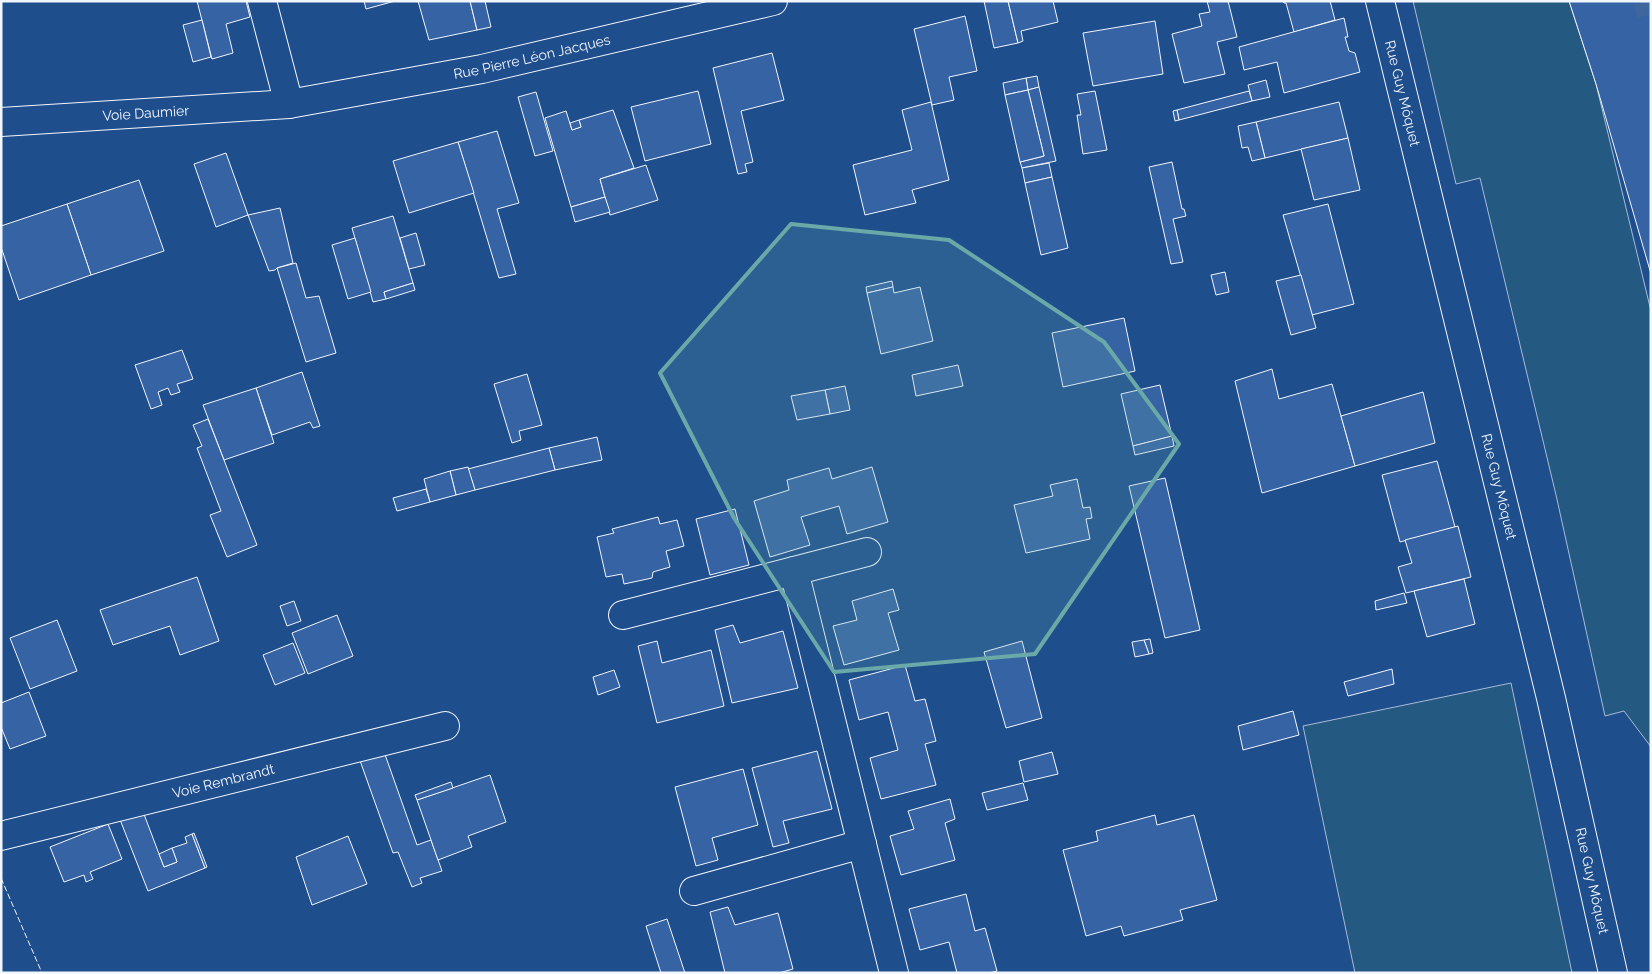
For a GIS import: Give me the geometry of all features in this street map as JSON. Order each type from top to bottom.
[{"type":"street","points":[[262,1],[289,104]]},
{"type":"street","name":"Rue Pierre Léon Jacques","points":[[289,104],[482,69],[773,1]]},
{"type":"street","name":"Rue Guy Môquet","points":[[1380,1],[1551,698],[1614,973]]},
{"type":"street","name":"Voie Daumier","points":[[1,122],[289,104]]},
{"type":"street","points":[[623,616],[867,552]]},
{"type":"street","points":[[794,570],[894,973]]},
{"type":"street","name":"Voie Rembrandt","points":[[1,836],[445,726]]},
{"type":"street","points":[[694,891],[862,844]]},
{"type":"highlighted area","points":[[791,224],[949,240],[1104,342],[1179,444],[1035,654],[834,672],[734,518],[660,373]]},
{"type":"shaded area","points":[[1413,1],[1569,1],[1596,84],[1651,311],[1651,747],[1624,711],[1605,716],[1556,495],[1480,178],[1456,184]]},
{"type":"shaded area","points":[[1511,683],[1572,973],[1355,973],[1303,726]]},
{"type":"building","points":[[197,1],[246,1],[250,17],[226,24],[233,53],[212,59]]},
{"type":"building","points":[[364,1],[395,1],[366,9]]},
{"type":"building","points":[[418,1],[470,1],[477,30],[429,40]]},
{"type":"building","points":[[470,1],[485,1],[491,27],[477,30]]},
{"type":"building","points":[[984,1],[1008,1],[1018,43],[994,48]]},
{"type":"building","points":[[1008,1],[1053,1],[1058,22],[1021,31],[1023,41],[1018,43]]},
{"type":"building","points":[[1207,1],[1228,1],[1237,37],[1217,42],[1225,74],[1184,83],[1172,34],[1202,26],[1199,14],[1210,12]]},
{"type":"building","points":[[1283,1],[1330,1],[1335,20],[1294,32],[1286,3]]},
{"type":"building","points":[[1569,1],[1651,1],[1651,274],[1596,84]]},
{"type":"building","points":[[965,16],[977,71],[949,77],[954,100],[932,105],[914,29]]},
{"type":"building","points":[[1344,18],[1348,37],[1345,37],[1349,51],[1355,53],[1360,72],[1284,93],[1277,62],[1244,70],[1239,47]]},
{"type":"building","points":[[202,20],[211,57],[193,62],[183,25]]},
{"type":"building","points":[[1155,21],[1163,74],[1093,86],[1083,33]]},
{"type":"building","points":[[772,53],[784,100],[741,111],[753,162],[745,164],[747,172],[738,174],[713,68]]},
{"type":"building","points":[[1037,76],[1039,87],[1028,90],[1026,78]]},
{"type":"building","points":[[1026,78],[1028,90],[1005,95],[1003,83]]},
{"type":"building","points":[[1266,80],[1270,97],[1252,101],[1248,85]]},
{"type":"building","points":[[1039,87],[1056,161],[1022,168],[1020,162],[1044,156],[1028,90]]},
{"type":"building","points":[[1028,90],[1044,156],[1020,162],[1005,95]]},
{"type":"building","points":[[698,91],[711,144],[645,161],[631,107]]},
{"type":"building","points":[[1095,91],[1107,150],[1083,154],[1077,115],[1081,115],[1077,94]]},
{"type":"building","points":[[1249,91],[1252,101],[1179,120],[1177,110]]},
{"type":"building","points":[[536,92],[553,151],[535,156],[518,97]]},
{"type":"building","points":[[931,102],[949,180],[912,190],[916,203],[865,215],[853,165],[912,150],[902,110]]},
{"type":"building","points":[[1339,102],[1348,138],[1265,158],[1256,122]]},
{"type":"building","points":[[613,110],[634,168],[600,179],[605,197],[571,207],[545,118],[566,111],[572,130],[581,127],[579,120]]},
{"type":"building","points":[[1177,110],[1179,120],[1175,121],[1173,111]]},
{"type":"building","points":[[579,120],[581,127],[572,130],[570,123]]},
{"type":"building","points":[[1256,122],[1265,158],[1252,161],[1248,147],[1242,148],[1238,126]]},
{"type":"building","points":[[497,131],[519,203],[497,209],[516,274],[499,278],[458,142]]},
{"type":"building","points":[[1348,138],[1360,190],[1314,200],[1301,149]]},
{"type":"building","points":[[458,142],[474,193],[409,213],[393,161]]},
{"type":"building","points":[[226,153],[248,215],[216,227],[194,164]]},
{"type":"building","points":[[1172,162],[1182,209],[1184,209],[1186,216],[1173,219],[1183,262],[1171,264],[1149,167]]},
{"type":"building","points":[[1049,163],[1052,177],[1025,183],[1022,168]]},
{"type":"building","points":[[646,165],[658,200],[610,215],[600,179]]},
{"type":"building","points":[[1052,177],[1068,248],[1041,255],[1025,183]]},
{"type":"building","points":[[139,180],[164,251],[91,275],[67,204]]},
{"type":"building","points":[[605,197],[610,212],[575,222],[571,207]]},
{"type":"building","points":[[67,204],[91,275],[19,300],[1,247],[1,226]]},
{"type":"building","points":[[1328,204],[1354,304],[1312,315],[1283,215]]},
{"type":"building","points":[[280,208],[293,263],[269,271],[248,215]]},
{"type":"building","points":[[393,216],[413,283],[384,292],[386,299],[373,302],[352,228]]},
{"type":"building","points":[[416,233],[425,265],[409,269],[400,238]]},
{"type":"building","points":[[355,238],[371,292],[348,299],[332,245]]},
{"type":"building","points":[[296,263],[306,298],[319,296],[336,353],[306,362],[277,268]]},
{"type":"building","points":[[1225,272],[1229,292],[1216,295],[1211,275]]},
{"type":"building","points":[[1301,275],[1316,328],[1291,335],[1276,281]]},
{"type":"building","points":[[892,281],[893,287],[867,293],[866,287]]},
{"type":"building","points":[[413,283],[415,290],[386,299],[384,292]]},
{"type":"building","points":[[893,287],[894,293],[920,287],[933,341],[881,354],[867,293]]},
{"type":"building","points":[[1124,318],[1135,371],[1063,387],[1052,333]]},
{"type":"building","points":[[182,350],[193,379],[177,384],[180,392],[171,395],[168,388],[158,392],[162,405],[151,409],[135,365]]},
{"type":"building","points":[[958,365],[963,386],[916,396],[912,375]]},
{"type":"building","points":[[1272,369],[1279,399],[1332,384],[1355,466],[1262,493],[1235,381]]},
{"type":"building","points":[[302,372],[320,426],[313,428],[310,422],[272,435],[256,388]]},
{"type":"building","points":[[527,374],[542,425],[519,431],[521,440],[512,443],[494,384]]},
{"type":"building","points":[[1160,385],[1172,436],[1133,446],[1121,394]]},
{"type":"building","points":[[845,386],[850,410],[830,414],[825,390]]},
{"type":"building","points":[[256,388],[274,443],[224,460],[203,405]]},
{"type":"building","points":[[825,390],[830,414],[797,420],[791,396]]},
{"type":"building","points":[[1423,392],[1435,443],[1355,466],[1341,416]]},
{"type":"building","points":[[208,419],[257,545],[227,557],[210,515],[221,511],[197,448],[202,446],[193,425]]},
{"type":"building","points":[[1172,436],[1174,446],[1135,455],[1133,446]]},
{"type":"building","points":[[597,437],[602,460],[555,470],[549,448]]},
{"type":"building","points":[[549,448],[555,470],[475,490],[468,469]]},
{"type":"building","points":[[1437,461],[1455,527],[1400,542],[1382,475]]},
{"type":"building","points":[[468,467],[475,490],[456,495],[450,471]]},
{"type":"building","points":[[872,467],[888,522],[847,534],[839,506],[801,517],[810,545],[770,557],[754,501],[789,490],[787,480],[829,468],[832,479]]},
{"type":"building","points":[[450,471],[456,495],[430,502],[424,479]]},
{"type":"building","points":[[1165,478],[1200,630],[1165,638],[1129,486]]},
{"type":"building","points":[[1077,479],[1083,508],[1090,507],[1092,518],[1086,519],[1090,539],[1026,553],[1014,505],[1053,496],[1050,485]]},
{"type":"building","points":[[426,489],[430,502],[397,511],[393,498]]},
{"type":"building","points":[[735,509],[749,565],[710,575],[696,519]]},
{"type":"building","points":[[658,517],[660,524],[677,520],[684,546],[666,551],[670,567],[653,572],[652,578],[624,584],[622,574],[606,577],[597,537],[614,533],[612,529]]},
{"type":"building","points":[[1458,526],[1471,577],[1406,593],[1398,567],[1412,563],[1405,540]]},
{"type":"building","points":[[197,577],[219,641],[180,655],[170,626],[113,645],[100,610]]},
{"type":"building","points":[[1464,579],[1475,624],[1427,637],[1414,591]]},
{"type":"building","points":[[893,589],[899,610],[888,613],[899,650],[844,665],[833,626],[857,620],[852,601]]},
{"type":"building","points":[[1404,593],[1407,603],[1376,610],[1375,601]]},
{"type":"building","points":[[294,601],[301,621],[287,626],[280,606]]},
{"type":"building","points":[[337,615],[353,656],[308,674],[292,633]]},
{"type":"building","points":[[57,620],[77,671],[30,689],[10,638]]},
{"type":"building","points":[[733,625],[740,643],[783,631],[798,688],[732,703],[715,630]]},
{"type":"building","points":[[1150,639],[1153,653],[1149,654],[1144,640]]},
{"type":"building","points":[[1144,640],[1149,654],[1135,657],[1132,642]]},
{"type":"building","points":[[657,641],[662,663],[711,650],[724,706],[657,723],[638,646]]},
{"type":"building","points":[[1022,641],[1042,718],[1006,728],[984,652]]},
{"type":"building","points":[[293,643],[305,673],[275,685],[263,655]]},
{"type":"building","points":[[905,665],[915,701],[925,699],[936,741],[925,744],[936,785],[881,799],[870,758],[898,750],[888,712],[859,720],[849,680]]},
{"type":"building","points":[[1392,669],[1394,684],[1348,696],[1344,682]]},
{"type":"building","points":[[614,670],[620,687],[598,695],[593,677]]},
{"type":"building","points":[[29,692],[46,736],[10,749],[1,727],[1,703]]},
{"type":"building","points":[[1293,711],[1299,735],[1243,750],[1238,726]]},
{"type":"building","points":[[382,746],[417,845],[431,840],[442,871],[420,878],[422,883],[412,887],[398,852],[393,853],[358,755]]},
{"type":"building","points":[[817,751],[832,809],[783,821],[789,843],[773,847],[752,768]]},
{"type":"building","points":[[1052,752],[1058,774],[1024,782],[1019,761]]},
{"type":"building","points":[[743,769],[758,825],[712,838],[718,860],[696,866],[675,787]]},
{"type":"building","points":[[490,775],[506,822],[468,836],[472,847],[438,860],[417,800]]},
{"type":"building","points":[[451,782],[453,788],[417,800],[415,795]]},
{"type":"building","points":[[1023,783],[1028,800],[987,810],[982,793]]},
{"type":"building","points":[[950,799],[955,819],[945,823],[955,860],[901,875],[890,836],[914,829],[908,811]]},
{"type":"building","points":[[142,809],[164,867],[177,862],[172,848],[187,843],[185,837],[192,834],[205,868],[148,891],[119,817]]},
{"type":"building","points":[[1155,815],[1157,825],[1194,815],[1217,900],[1180,910],[1183,920],[1124,936],[1121,926],[1086,936],[1063,850],[1098,841],[1096,831]]},
{"type":"building","points":[[108,824],[122,859],[90,872],[93,879],[86,882],[84,875],[64,882],[50,847]]},
{"type":"building","points":[[194,833],[207,867],[205,868],[192,834]]},
{"type":"building","points":[[348,836],[367,884],[312,905],[296,857]]},
{"type":"building","points":[[172,848],[177,862],[164,867],[159,854]]},
{"type":"building","points":[[966,894],[975,931],[985,928],[997,971],[989,973],[957,973],[949,942],[920,950],[909,909]]},
{"type":"building","points":[[728,907],[735,925],[778,913],[793,969],[779,973],[725,973],[710,912]]},
{"type":"building","points":[[667,919],[685,973],[661,973],[646,926]]},
{"type":"tunnel","points":[[1647,1],[1651,14]]},
{"type":"fence","points":[[1,878],[42,973]]}]
